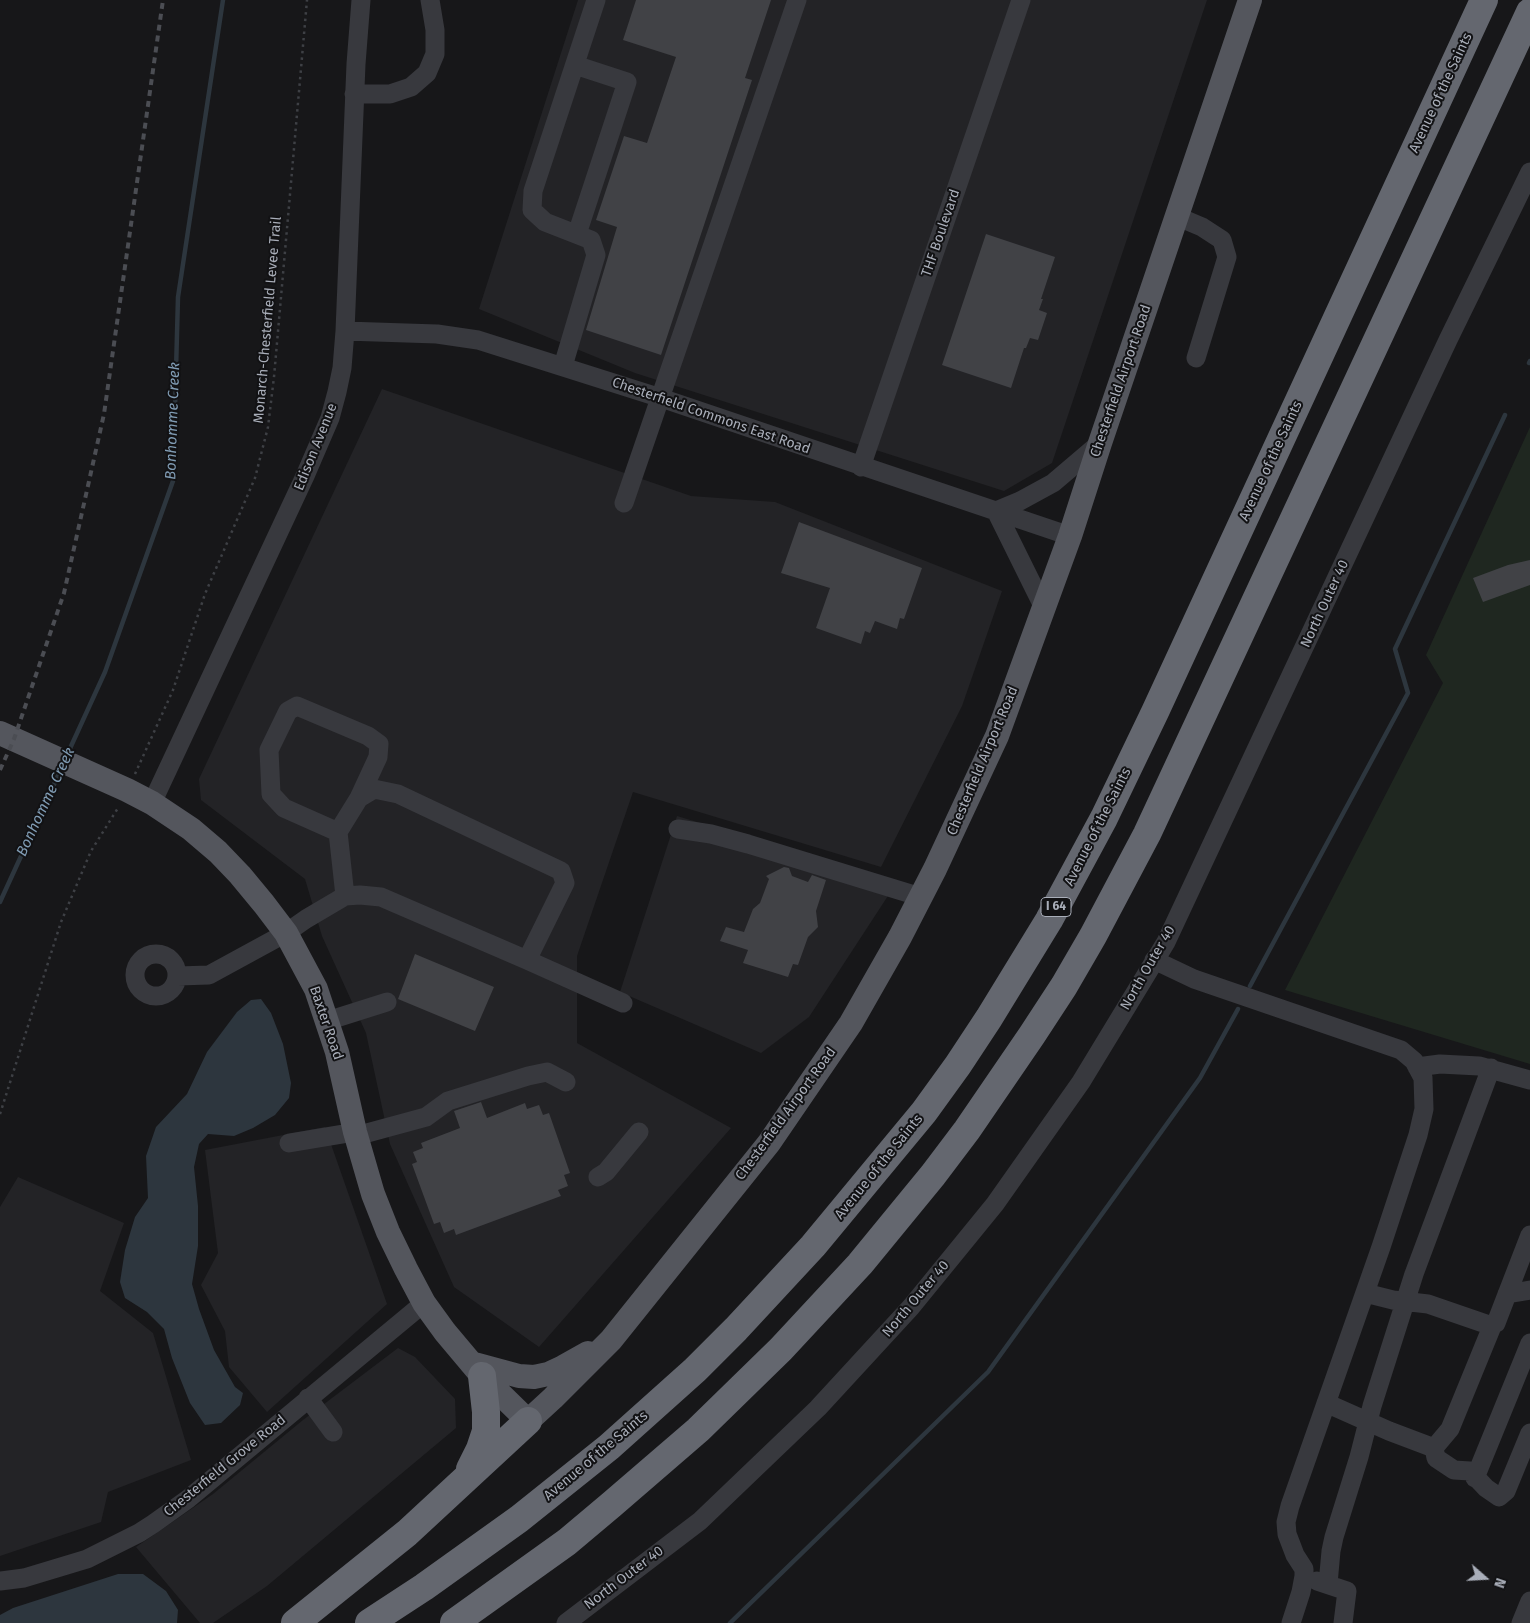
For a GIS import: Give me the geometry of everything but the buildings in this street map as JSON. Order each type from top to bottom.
[{"type":"highway","name":"Avenue of the Saints","points":[[369,1623],[519,1519],[609,1447],[695,1370],[813,1246],[900,1142],[958,1065],[1049,920],[1104,818],[1168,685],[1484,0]]},
{"type":"highway","points":[[454,1623],[567,1542],[612,1506],[698,1430],[774,1356],[860,1264],[909,1205],[967,1130],[1032,1035],[1088,944],[1147,834],[1530,12]]},
{"type":"highway","points":[[465,1479],[480,1450],[486,1431],[486,1412],[477,1369]]},
{"type":"highway","points":[[295,1623],[407,1533],[528,1420]]},
{"type":"main road","name":"Chesterfield Airport Road","points":[[528,1420],[611,1340],[783,1124],[851,1023],[921,897],[956,826],[996,736],[1044,608],[1070,536],[1250,0]]},
{"type":"main road","name":"Baxter Road","points":[[0,733],[103,778],[152,803],[191,830],[218,852],[258,897],[286,933],[316,989],[327,1021],[373,1194],[388,1232],[424,1302],[445,1332],[477,1369],[528,1420]]},
{"type":"main road","points":[[477,1369],[519,1376],[548,1374],[611,1340]]},
{"type":"street","name":"Edison Avenue","points":[[152,803],[305,476],[330,418],[337,392],[342,368],[345,331],[354,94],[361,0]]},
{"type":"street","points":[[354,94],[390,94],[411,87],[427,73],[435,54],[435,30],[430,0]]},
{"type":"street","points":[[563,366],[596,255],[592,240],[545,222],[532,210],[533,191],[596,0]]},
{"type":"street","points":[[624,503],[798,0]]},
{"type":"street","name":"THF Boulevard","points":[[861,466],[1021,0]]},
{"type":"street","points":[[575,64],[627,82],[577,234]]},
{"type":"street","name":"North Outer 40","points":[[566,1623],[700,1521],[818,1408],[911,1307],[995,1204],[1081,1082],[1166,942],[1448,340],[1530,172]]},
{"type":"street","points":[[1176,216],[1222,240],[1227,257],[1196,358]]},
{"type":"street","name":"Chesterfield Commons East Road","points":[[345,331],[437,334],[478,340],[661,398],[1070,536]]},
{"type":"street","points":[[1044,608],[996,511],[1020,501],[1053,483],[1100,443]]},
{"type":"street","points":[[338,832],[284,808],[271,794],[269,750],[288,711],[297,706],[368,736],[379,744],[378,757],[359,798],[338,832],[345,896]]},
{"type":"street","points":[[359,798],[374,789],[398,794],[561,870],[565,883],[527,960]]},
{"type":"street","points":[[678,829],[711,834],[748,844],[921,897]]},
{"type":"street","points":[[178,976],[209,975],[286,933],[345,896],[360,895],[381,898],[623,1003]]},
{"type":"street","points":[[1154,960],[1201,982],[1401,1050],[1414,1061],[1423,1078],[1424,1109],[1418,1135],[1286,1522],[1287,1534],[1295,1555],[1304,1569],[1301,1592],[1291,1623]]},
{"type":"street","points":[[327,1021],[388,1002]]},
{"type":"street","points":[[1417,1067],[1454,1064],[1491,1068],[1530,1080]]},
{"type":"street","points":[[1328,1584],[1334,1536],[1414,1274],[1491,1068]]},
{"type":"street","points":[[290,1143],[356,1134],[426,1117],[448,1101],[528,1076],[547,1072],[566,1082]]},
{"type":"street","points":[[598,1177],[606,1172],[639,1132]]},
{"type":"street","points":[[1434,1448],[1450,1429],[1493,1324],[1496,1323],[1530,1235]]},
{"type":"street","points":[[1507,1294],[1530,1290]]},
{"type":"street","points":[[1365,1293],[1406,1302],[1428,1304],[1489,1325],[1493,1324]]},
{"type":"street","name":"Chesterfield Grove Road","points":[[0,1581],[24,1578],[87,1559],[139,1533],[188,1499],[424,1302]]},
{"type":"street","points":[[1476,1478],[1530,1343]]},
{"type":"street","points":[[308,1398],[333,1432]]},
{"type":"street","points":[[1326,1403],[1434,1448]]},
{"type":"street","points":[[1434,1448],[1436,1458],[1454,1470],[1470,1471],[1486,1488],[1500,1496],[1506,1491],[1530,1433]]},
{"type":"street","points":[[1304,1576],[1347,1591],[1343,1623]]},
{"type":"street","points":[[1522,1623],[1530,1601]]},
{"type":"path","name":"Monarch-Chesterfield Levee Trail","points":[[137,768],[173,690],[205,594],[255,478],[268,427],[307,0]]},
{"type":"path","points":[[0,1114],[61,922],[91,851],[121,802]]},
{"type":"shaded area","points":[[578,0],[1207,0],[1052,463],[1004,491],[635,373],[479,309]]},
{"type":"shaded area","points":[[382,389],[691,496],[775,502],[1002,591],[962,706],[881,867],[633,792],[577,956],[577,1043],[731,1128],[539,1347],[454,1287],[390,1144],[366,1033],[322,936],[305,879],[201,800],[199,779]]},
{"type":"shaded area","points":[[1530,427],[1530,1064],[1285,990],[1443,683],[1426,655]]},
{"type":"shaded area","points":[[677,816],[897,882],[809,1017],[761,1053],[620,992]]},
{"type":"shaded area","points":[[261,999],[271,1013],[283,1044],[291,1083],[289,1098],[275,1115],[253,1128],[234,1136],[208,1134],[199,1144],[194,1167],[198,1206],[198,1246],[192,1284],[214,1350],[235,1387],[243,1393],[240,1405],[221,1423],[205,1425],[190,1403],[172,1358],[164,1329],[147,1312],[125,1298],[120,1282],[125,1250],[135,1217],[148,1198],[146,1156],[156,1127],[187,1094],[207,1052],[237,1012],[251,1000]]},
{"type":"shaded area","points":[[325,1127],[387,1304],[267,1412],[229,1367],[225,1331],[201,1285],[218,1253],[205,1150]]},
{"type":"shaded area","points":[[18,1177],[124,1223],[100,1291],[153,1333],[191,1460],[108,1492],[101,1522],[0,1556],[0,1207]]},
{"type":"shaded area","points":[[398,1348],[415,1357],[455,1399],[456,1428],[267,1586],[213,1623],[200,1623],[136,1547],[213,1494],[303,1420]]},
{"type":"shaded area","points":[[118,1574],[143,1574],[166,1591],[178,1610],[177,1623],[0,1623],[0,1615],[13,1608]]},
{"type":"waterway","name":"Bonhomme Creek","points":[[67,755],[105,672],[173,481],[178,297],[223,0]]},
{"type":"waterway","points":[[1250,986],[1408,693],[1395,649],[1505,415]]},
{"type":"waterway","name":"Bonhomme Creek","points":[[0,902],[61,769]]},
{"type":"waterway","points":[[730,1623],[988,1372],[1200,1078],[1238,1009]]},
{"type":"railway","points":[[0,770],[14,739],[64,593],[104,414],[163,0]]}]
